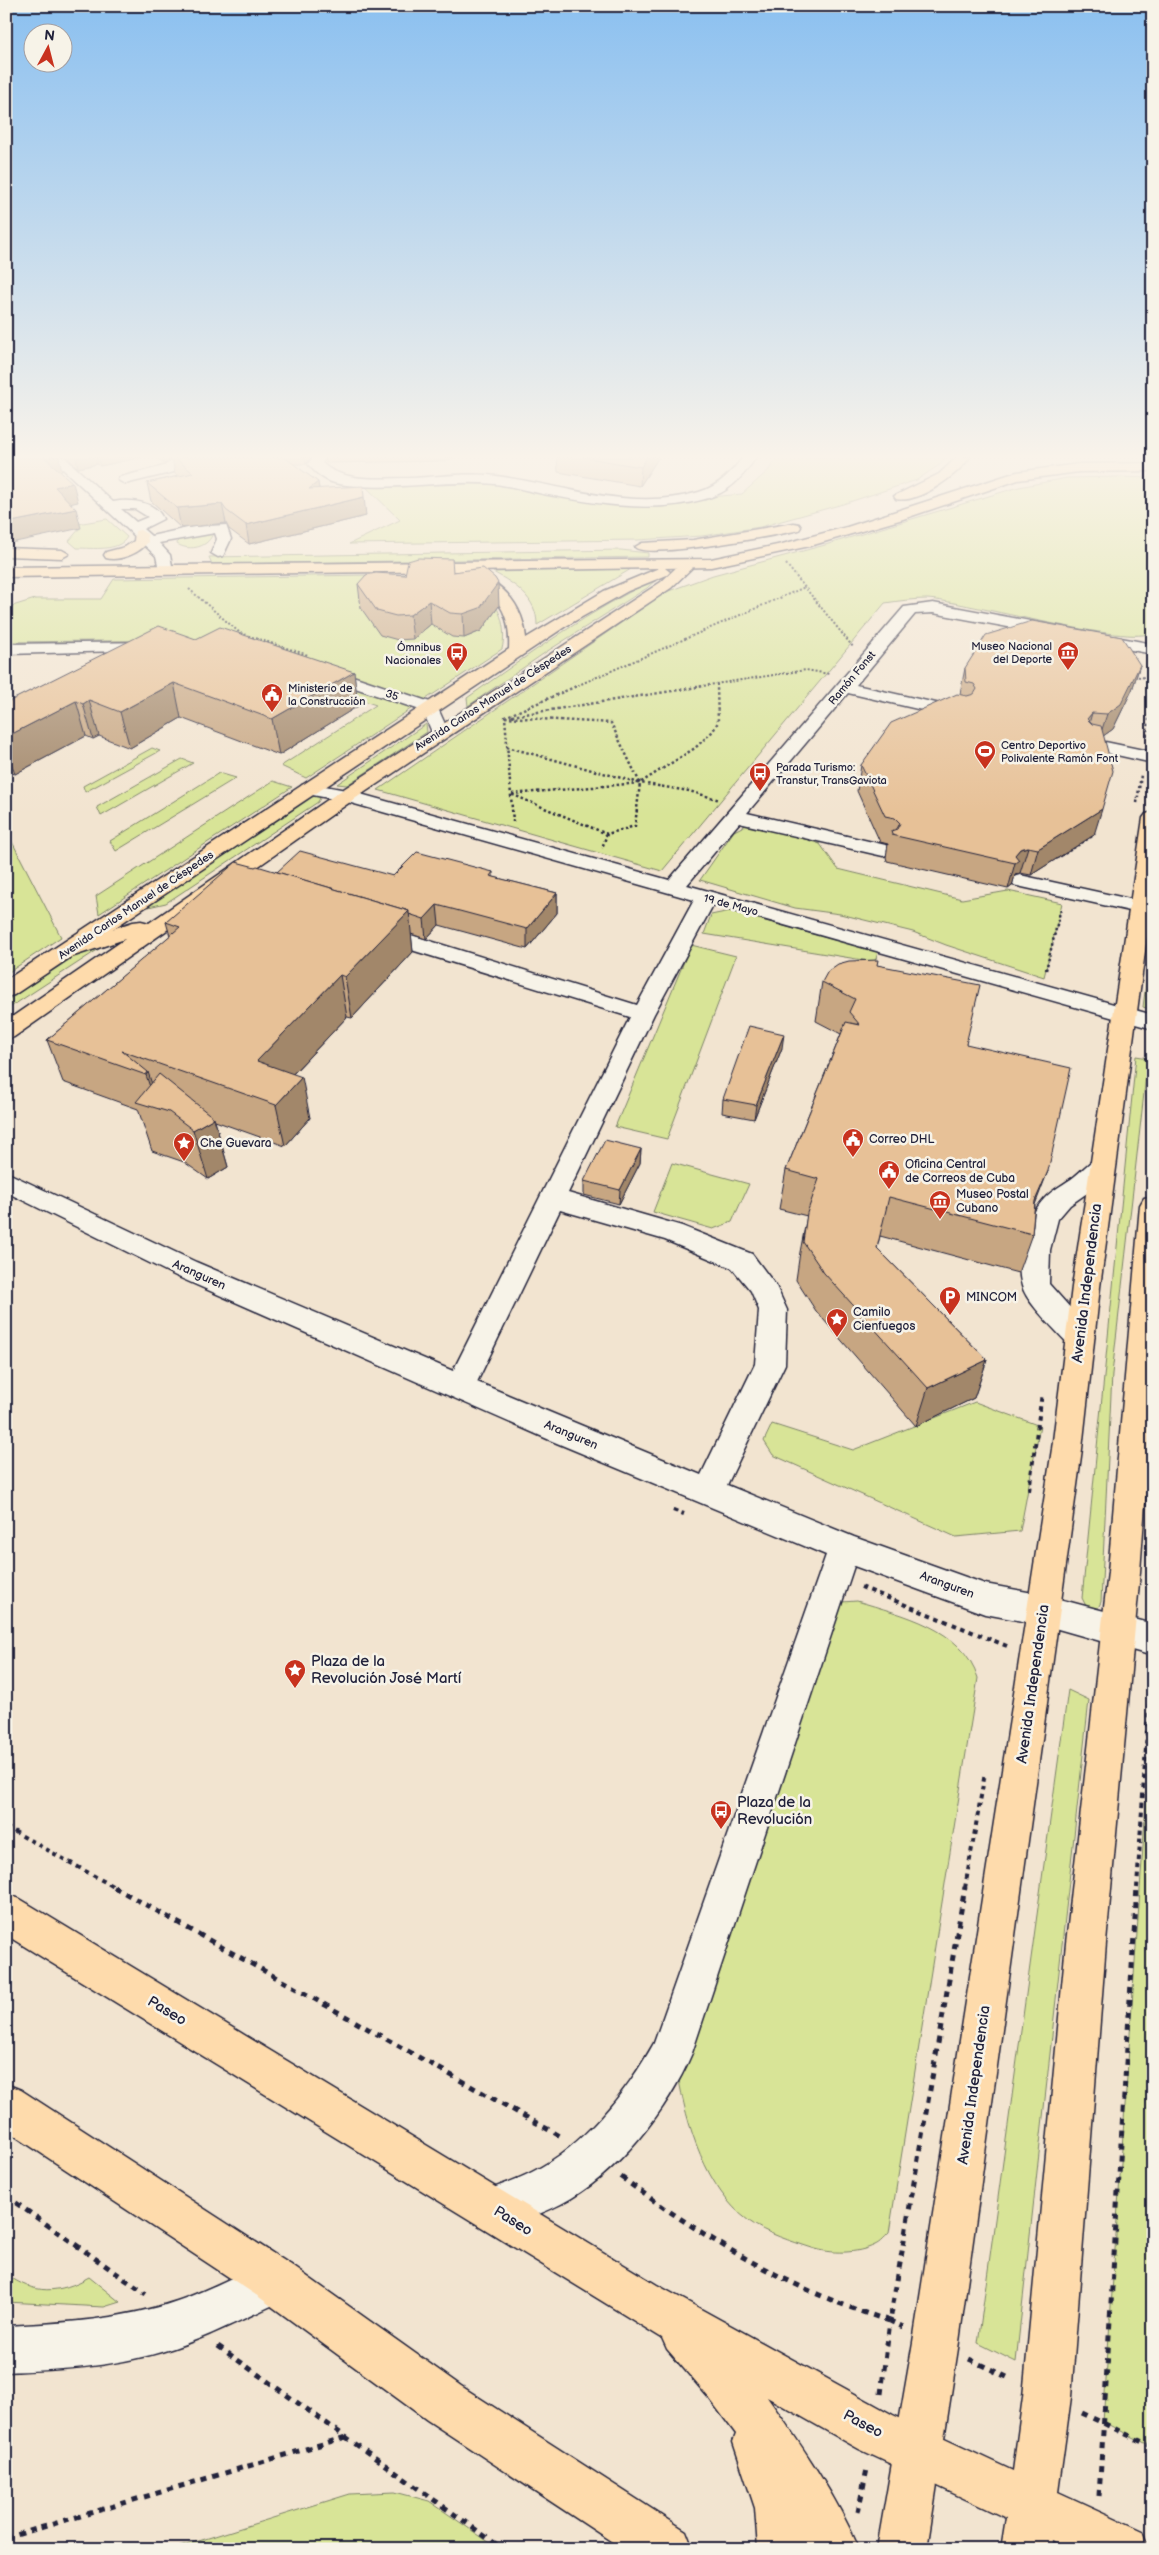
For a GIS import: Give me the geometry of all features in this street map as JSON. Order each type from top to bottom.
[{"type":"main road","points":[[474,576],[500,592],[510,603],[518,636],[517,651]]},
{"type":"main road","name":"Avenida Carlos Manuel de Céspedes","points":[[6,990],[517,651],[608,594],[647,576]]},
{"type":"main road","name":"Avenida Carlos Manuel de Céspedes","points":[[6,1032],[346,796],[666,585],[675,576]]},
{"type":"main road","name":"Avenida Independencia","points":[[902,2549],[919,2452],[1029,1606],[1066,1458],[1103,1165],[1153,818]]},
{"type":"main road","points":[[65,952],[173,916]]},
{"type":"main road","points":[[1030,2528],[1047,2397],[1086,1943],[1104,1780],[1141,1637],[1153,1205]]},
{"type":"main road","name":"Paseo","points":[[6,1913],[664,2314],[876,2432],[919,2452],[1030,2528],[1111,2542]]},
{"type":"main road","points":[[6,2105],[274,2281],[444,2403],[668,2549]]},
{"type":"main road","points":[[664,2314],[710,2362],[745,2405],[793,2478],[834,2549]]},
{"type":"main road","points":[[745,2405],[774,2491],[784,2536],[783,2549]]},
{"type":"street","name":"Ramón Fonst","points":[[672,889],[910,610],[933,608],[1153,650]]},
{"type":"street","points":[[6,649],[170,646]]},
{"type":"street","name":"35","points":[[309,666],[430,708]]},
{"type":"street","points":[[848,683],[962,714]]},
{"type":"street","points":[[430,708],[440,733]]},
{"type":"street","points":[[1091,744],[1153,758]]},
{"type":"street","name":"19 de Mayo","points":[[309,789],[346,796],[672,889],[1153,1022]]},
{"type":"street","points":[[738,812],[884,850]]},
{"type":"street","points":[[1020,881],[1139,908]]},
{"type":"street","points":[[460,1386],[643,1014],[706,898]]},
{"type":"street","points":[[359,927],[643,1014]]},
{"type":"street","points":[[1080,1338],[1036,1288],[1034,1263],[1039,1234],[1049,1209],[1060,1198],[1092,1178],[1103,1165]]},
{"type":"street","name":"Aranguren","points":[[6,1181],[186,1270],[708,1493],[845,1548],[985,1598],[1029,1606],[1141,1637]]},
{"type":"street","points":[[551,1198],[673,1233],[742,1261],[762,1286],[773,1310],[774,1334],[770,1364],[708,1493]]},
{"type":"street","points":[[494,2209],[547,2188],[608,2142],[651,2090],[671,2053],[827,1594],[845,1548]]},
{"type":"street","points":[[6,2349],[81,2346],[144,2334],[185,2322],[274,2281]]},
{"type":"path","points":[[796,576],[866,662]]},
{"type":"path","points":[[505,717],[805,587]]},
{"type":"path","points":[[505,717],[806,670],[848,683]]},
{"type":"path","points":[[1130,675],[1153,679]]},
{"type":"path","points":[[511,794],[640,783],[695,748],[713,731],[718,722],[717,684]]},
{"type":"path","points":[[505,717],[514,833],[507,842]]},
{"type":"path","points":[[505,717],[611,723],[640,783],[635,826],[607,834],[511,794]]},
{"type":"path","points":[[507,747],[640,783],[689,791],[738,812]]},
{"type":"path","points":[[1054,861],[1094,835],[1097,826]]},
{"type":"path","points":[[602,850],[607,834]]},
{"type":"path","points":[[1044,977],[1065,891]]},
{"type":"path","points":[[1028,1495],[1043,1387]]},
{"type":"path","points":[[1005,1656],[1029,1606]]},
{"type":"path","points":[[1111,2542],[1141,1637]]},
{"type":"path","points":[[6,1827],[592,2154],[654,2202],[700,2232],[793,2286],[847,2309],[890,2322],[986,1763]]},
{"type":"path","points":[[6,2196],[503,2549]]},
{"type":"path","points":[[6,2538],[346,2437]]},
{"type":"green space","points":[[443,576],[471,585],[488,595],[493,601],[501,616],[503,625],[502,649],[306,778],[281,766],[376,705],[185,640],[6,642],[6,608],[35,599],[101,599],[114,579]]},
{"type":"green space","points":[[500,576],[619,576],[537,625],[536,615],[529,600],[517,587]]},
{"type":"green space","points":[[710,576],[1153,576],[1153,632],[1139,635],[1114,634],[927,599],[885,603],[662,871],[378,790],[666,592]]},
{"type":"green space","points":[[659,577],[647,588],[546,652],[468,706],[467,698],[537,649],[585,618]]},
{"type":"green space","points":[[426,724],[427,732],[347,785],[337,784]]},
{"type":"green space","points":[[152,748],[160,751],[85,792],[83,786]]},
{"type":"green space","points":[[182,759],[193,763],[101,816],[97,807]]},
{"type":"green space","points":[[219,773],[236,778],[116,851],[110,841]]},
{"type":"green space","points":[[273,781],[292,787],[99,914],[96,896]]},
{"type":"green space","points":[[318,796],[320,798],[318,802],[166,903],[144,908],[310,797]]},
{"type":"green space","points":[[748,824],[820,844],[838,869],[962,899],[1008,891],[1062,903],[1044,977],[946,945],[913,932],[840,914],[795,908],[700,880],[734,831]]},
{"type":"green space","points":[[6,830],[61,937],[6,974]]},
{"type":"green space","points":[[730,911],[878,952],[875,962],[704,934],[711,915]]},
{"type":"green space","points":[[1153,931],[1153,1010],[1143,1007]]},
{"type":"green space","points":[[105,945],[6,1010],[6,1001],[75,956]]},
{"type":"green space","points":[[691,945],[736,956],[667,1139],[615,1127]]},
{"type":"green space","points":[[1136,1056],[1148,1058],[1112,1374],[1101,1602],[1097,1610],[1087,1608],[1082,1598]]},
{"type":"green space","points":[[672,1163],[749,1184],[732,1222],[713,1229],[653,1212]]},
{"type":"green space","points":[[975,1402],[1040,1426],[1020,1531],[956,1537],[773,1455],[764,1441],[772,1424],[853,1450]]},
{"type":"green space","points":[[857,1601],[911,1618],[945,1635],[959,1647],[970,1661],[978,1678],[889,2233],[879,2243],[868,2248],[836,2252],[812,2248],[771,2233],[756,2226],[734,2208],[721,2192],[700,2155],[686,2114],[678,2074],[841,1602]]},
{"type":"green space","points":[[1068,1690],[1089,1700],[1016,2362],[978,2343]]},
{"type":"green space","points":[[1153,1703],[1153,2447],[1103,2422]]},
{"type":"green space","points":[[6,2274],[27,2286],[47,2290],[67,2287],[89,2277],[120,2302],[104,2307],[6,2302]]},
{"type":"green space","points":[[395,2492],[429,2501],[499,2549],[173,2549],[350,2494]]},
{"type":"building","points":[[365,576],[493,576],[498,583],[480,608],[463,614],[450,613],[429,601],[410,615],[396,616],[377,611],[358,584]]},
{"type":"building","name":"Centro Deportivo Polivalente Ramón Font","points":[[1032,621],[1122,637],[1140,665],[1121,704],[1107,714],[1092,713],[1087,719],[1092,724],[1101,726],[1113,771],[1102,809],[1038,849],[1028,847],[1020,849],[1015,855],[1019,860],[1015,863],[892,835],[891,831],[897,829],[900,823],[895,818],[885,816],[861,765],[891,723],[957,694],[967,696],[974,694],[977,689],[974,684],[966,682],[965,668],[986,635]]},
{"type":"building","points":[[159,626],[196,639],[220,627],[354,672],[272,719],[174,683],[120,712],[89,700],[83,704],[76,701],[6,737],[6,703]]},
{"type":"building","points":[[300,851],[393,876],[417,852],[493,872],[490,876],[557,893],[527,929],[437,905],[424,919],[409,914],[409,911],[277,872]]},
{"type":"building","points":[[236,862],[257,866],[409,911],[345,977],[340,975],[257,1061],[302,1077],[276,1105],[122,1051],[148,1072],[146,1075],[47,1040],[180,927],[166,922]]},
{"type":"building","points":[[878,960],[877,965],[980,985],[966,1044],[1071,1068],[1048,1171],[1035,1201],[1032,1234],[889,1197],[877,1248],[987,1360],[928,1388],[824,1273],[803,1242],[807,1213],[819,1179],[786,1170],[846,1022],[860,1025],[849,1012],[855,999],[822,982],[828,971],[838,964],[849,961]]},
{"type":"building","points":[[749,1026],[784,1034],[756,1105],[723,1099]]},
{"type":"building","points":[[159,1074],[214,1118],[193,1130],[169,1112],[136,1102]]},
{"type":"building","points":[[605,1140],[641,1149],[620,1190],[584,1181]]},
{"type":"place","name":"Museo Nacional del Deporte","points":[[1068,671]]},
{"type":"place","name":"Ómnibus Nacionales","points":[[457,672]]},
{"type":"place","name":"Ministerio de la Construcción","points":[[272,713]]},
{"type":"place","name":"Centro Deportivo Polivalente Ramón Font","points":[[985,770]]},
{"type":"place","name":"Parada Turismo: Transtur, TransGaviota","points":[[760,792]]},
{"type":"place","name":"Correo DHL","points":[[853,1158]]},
{"type":"place","name":"Che Guevara","points":[[184,1162]]},
{"type":"place","name":"Oficina Central de Correos de Cuba","points":[[889,1190]]},
{"type":"place","name":"Museo Postal Cubano","points":[[940,1220]]},
{"type":"place","name":"MINCOM","points":[[950,1316]]},
{"type":"place","name":"Camilo Cienfuegos","points":[[837,1338]]},
{"type":"place","name":"Plaza de la Revolución José Martí","points":[[295,1689]]},
{"type":"place","name":"Plaza de la Revolución","points":[[721,1830]]}]
